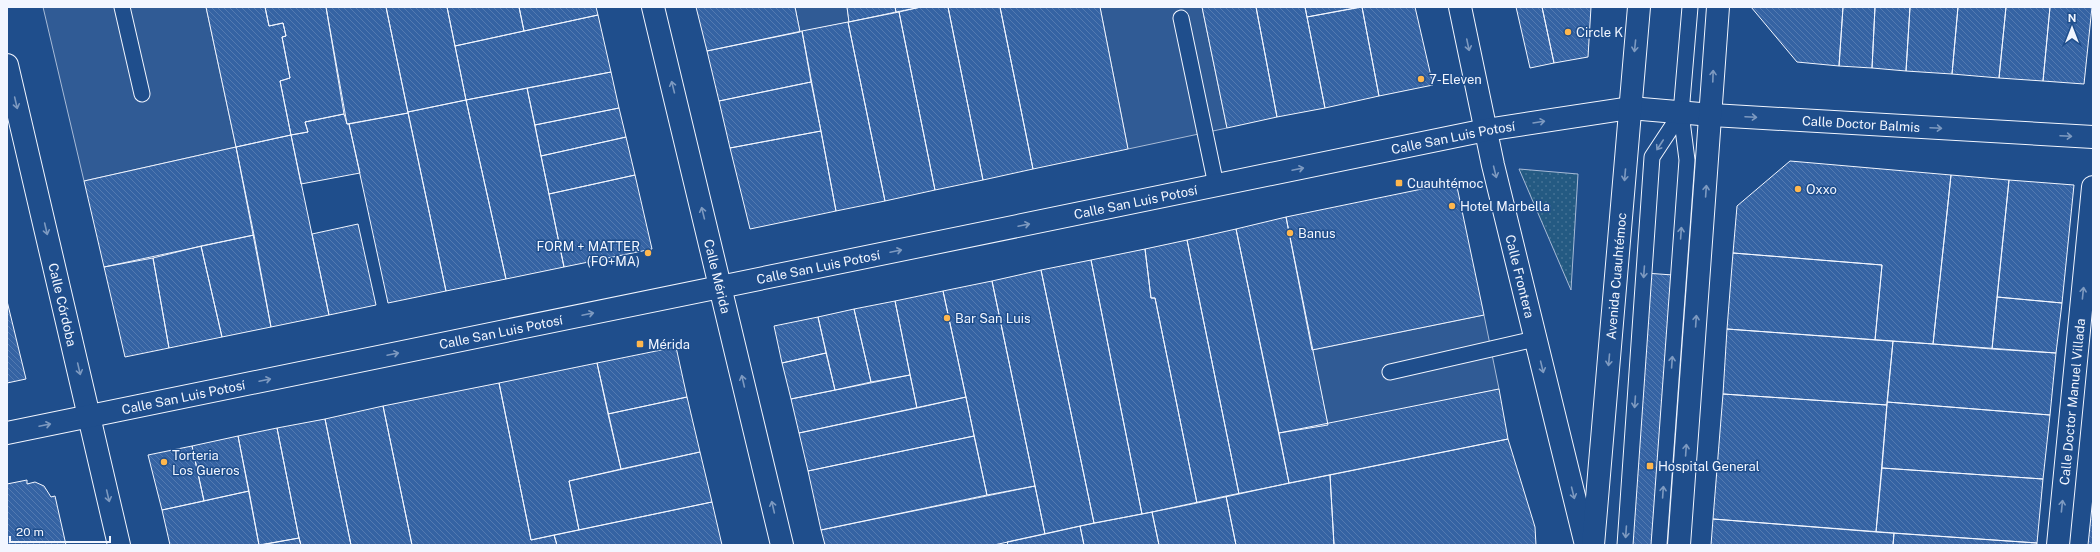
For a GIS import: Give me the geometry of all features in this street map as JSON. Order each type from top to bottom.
[{"type":"main road","name":"Calle Mérida","points":[[653,7],[782,545]]},
{"type":"main road","name":"Calle Frontera","points":[[1460,7],[1486,130],[1535,339],[1586,545]]},
{"type":"main road","name":"Avenida Cuauhtémoc","points":[[1592,545],[1640,7]]},
{"type":"main road","points":[[1679,545],[1712,115],[1718,7]]},
{"type":"main road","name":"Calle Córdoba","points":[[7,65],[120,545]]},
{"type":"main road","name":"Calle San Luis Potosí","points":[[7,433],[1486,130],[1630,108]]},
{"type":"main road","name":"Calle Doctor Balmis","points":[[1630,108],[1712,115],[2093,137]]},
{"type":"main road","name":"Calle Doctor Manuel Villada","points":[[2058,545],[2093,187]]},
{"type":"lane","points":[[122,7],[142,94]]},
{"type":"lane","points":[[1659,545],[1687,160],[1681,112],[1690,7]]},
{"type":"lane","points":[[1181,18],[1216,185]]},
{"type":"lane","points":[[1625,545],[1652,157],[1681,112]]},
{"type":"lane","points":[[1390,372],[1535,339]]},
{"type":"shaded area","points":[[43,7],[206,7],[236,147],[84,181]]},
{"type":"shaded area","points":[[795,7],[847,7],[849,22],[800,32]]},
{"type":"shaded area","points":[[1100,7],[1202,7],[1227,128],[1128,149]]},
{"type":"shaded area","points":[[1519,169],[1578,174],[1571,290]]},
{"type":"shaded area","points":[[1484,315],[1499,389],[1328,425],[1312,350]]},
{"type":"building","points":[[206,7],[265,7],[269,26],[283,23],[286,36],[282,37],[290,78],[280,81],[291,135],[236,147]]},
{"type":"building","points":[[265,7],[326,7],[344,114],[305,122],[308,132],[291,135],[280,81],[290,78],[282,37],[286,36],[283,23],[269,26]]},
{"type":"building","points":[[326,7],[386,7],[408,113],[347,124]]},
{"type":"building","points":[[386,7],[447,7],[466,100],[408,112]]},
{"type":"building","points":[[447,7],[519,7],[524,31],[455,46]]},
{"type":"building","points":[[519,7],[596,7],[598,15],[524,31]]},
{"type":"building","points":[[696,7],[795,7],[800,32],[707,51]]},
{"type":"building","points":[[847,7],[895,7],[896,12],[849,22]]},
{"type":"building","points":[[895,7],[921,7],[896,12]]},
{"type":"building","points":[[921,7],[948,7],[983,180],[935,190],[899,12]]},
{"type":"building","points":[[948,7],[1000,7],[1033,169],[983,180]]},
{"type":"building","points":[[1000,7],[1100,7],[1128,149],[1033,169]]},
{"type":"building","points":[[1202,7],[1256,7],[1277,117],[1227,128]]},
{"type":"building","points":[[1256,7],[1305,7],[1325,108],[1277,117]]},
{"type":"building","points":[[1305,7],[1360,7],[1307,17]]},
{"type":"building","points":[[1362,7],[1379,96],[1325,108],[1307,17]]},
{"type":"building","points":[[1362,7],[1415,7],[1433,85],[1379,96]]},
{"type":"building","points":[[1516,7],[1542,7],[1554,63],[1530,68]]},
{"type":"building","name":"Circle K","points":[[1542,7],[1591,7],[1588,57],[1554,63]]},
{"type":"building","points":[[1751,7],[1843,7],[1839,66],[1797,62]]},
{"type":"building","points":[[1843,7],[1875,7],[1872,68],[1839,66]]},
{"type":"building","points":[[1875,7],[1910,7],[1906,71],[1872,68]]},
{"type":"building","points":[[1910,7],[1958,7],[1952,74],[1906,71]]},
{"type":"building","points":[[1958,7],[2006,7],[1999,78],[1952,74]]},
{"type":"building","points":[[2006,7],[2050,7],[2043,81],[1999,78]]},
{"type":"building","points":[[2050,7],[2092,7],[2084,84],[2043,81]]},
{"type":"building","points":[[899,12],[935,190],[885,201],[848,22]]},
{"type":"building","points":[[598,15],[611,72],[466,100],[455,46]]},
{"type":"building","points":[[848,22],[885,201],[836,211],[802,31]]},
{"type":"building","points":[[802,31],[811,82],[719,101],[707,51]]},
{"type":"building","points":[[611,72],[619,108],[535,125],[527,88]]},
{"type":"building","points":[[811,82],[821,131],[730,148],[719,101]]},
{"type":"building","points":[[527,88],[564,267],[506,279],[466,100]]},
{"type":"building","points":[[466,100],[506,279],[446,291],[408,112]]},
{"type":"building","points":[[619,108],[626,137],[541,156],[535,125]]},
{"type":"building","points":[[408,113],[446,291],[388,303],[349,124]]},
{"type":"building","points":[[344,114],[347,124],[349,124],[360,173],[301,184],[291,135],[308,132],[305,122]]},
{"type":"building","points":[[821,131],[836,211],[750,229],[730,148]]},
{"type":"building","points":[[291,135],[329,315],[271,327],[236,147]]},
{"type":"building","points":[[626,137],[635,175],[549,194],[541,156]]},
{"type":"building","points":[[236,147],[254,235],[104,267],[84,181]]},
{"type":"building","points":[[1790,161],[1951,175],[1933,344],[1875,340],[1882,265],[1733,253],[1737,206]]},
{"type":"building","points":[[635,175],[652,249],[564,267],[549,194]]},
{"type":"building","points":[[1951,175],[2009,180],[1992,349],[1933,344]]},
{"type":"building","points":[[2009,180],[2074,185],[2062,303],[1997,297]]},
{"type":"building","points":[[1456,182],[1484,315],[1312,350],[1286,217]]},
{"type":"building","points":[[1286,217],[1328,425],[1279,433],[1236,229]]},
{"type":"building","points":[[358,224],[376,305],[329,315],[312,234]]},
{"type":"building","points":[[1236,229],[1289,483],[1239,494],[1187,240]]},
{"type":"building","points":[[254,235],[271,327],[222,337],[201,246]]},
{"type":"building","points":[[1187,240],[1239,494],[1197,503],[1155,298],[1151,298],[1145,249]]},
{"type":"building","points":[[201,246],[222,337],[169,348],[153,258]]},
{"type":"building","points":[[1145,249],[1151,298],[1155,298],[1197,503],[1142,514],[1091,260]]},
{"type":"building","points":[[1733,253],[1882,265],[1875,340],[1727,329]]},
{"type":"building","points":[[153,258],[169,348],[125,357],[104,267]]},
{"type":"building","points":[[1091,260],[1142,514],[1094,523],[1041,270]]},
{"type":"building","points":[[1041,270],[1094,523],[1045,534],[992,281]]},
{"type":"building","points":[[1645,273],[1673,275],[1661,545],[1624,545]]},
{"type":"building","points":[[992,281],[1035,486],[987,495],[943,291]]},
{"type":"building","points":[[943,291],[966,397],[917,408],[895,301]]},
{"type":"building","points":[[1997,297],[2062,303],[2056,353],[1992,349]]},
{"type":"building","points":[[7,301],[26,379],[7,383]]},
{"type":"building","points":[[895,301],[910,375],[871,382],[854,309]]},
{"type":"building","points":[[854,309],[871,382],[835,390],[818,317]]},
{"type":"building","points":[[818,317],[826,353],[782,363],[774,326]]},
{"type":"building","points":[[1727,329],[1893,341],[1887,405],[1723,394]]},
{"type":"building","points":[[1893,341],[2056,353],[2050,415],[1887,402]]},
{"type":"building","points":[[676,347],[687,397],[608,414],[597,363]]},
{"type":"building","points":[[826,353],[835,390],[791,399],[782,363]]},
{"type":"building","points":[[597,363],[621,469],[569,481],[579,530],[531,540],[499,383]]},
{"type":"building","points":[[910,375],[917,408],[799,433],[791,399]]},
{"type":"building","points":[[499,383],[531,540],[554,535],[557,545],[412,545],[383,406]]},
{"type":"building","points":[[1499,389],[1508,439],[1289,483],[1279,433]]},
{"type":"building","points":[[1723,394],[1887,405],[1876,532],[1713,519]]},
{"type":"building","points":[[687,397],[700,452],[621,469],[608,414]]},
{"type":"building","points":[[966,397],[974,436],[808,471],[799,433]]},
{"type":"building","points":[[1887,402],[2050,415],[2043,479],[1882,468]]},
{"type":"building","points":[[383,406],[412,545],[351,545],[325,419]]},
{"type":"building","points":[[325,419],[351,545],[301,545],[299,538],[277,428]]},
{"type":"building","points":[[277,428],[299,538],[259,545],[238,436]]},
{"type":"building","points":[[238,436],[249,491],[204,501],[192,446]]},
{"type":"building","points":[[974,436],[987,495],[821,530],[808,471]]},
{"type":"building","points":[[1508,439],[1535,527],[1536,545],[1334,545],[1330,475]]},
{"type":"building","points":[[192,446],[204,501],[162,510],[148,455]]},
{"type":"building","points":[[700,452],[712,502],[579,530],[569,481]]},
{"type":"building","points":[[1882,468],[2043,479],[2037,543],[1876,532]]},
{"type":"building","points":[[1330,475],[1334,545],[1236,545],[1226,496]]},
{"type":"building","points":[[27,480],[27,484],[35,482],[44,486],[51,497],[55,496],[66,545],[7,545],[7,484]]},
{"type":"building","points":[[1035,486],[1045,534],[994,545],[825,545],[821,530]]},
{"type":"building","points":[[249,491],[259,545],[170,545],[162,510]]},
{"type":"building","points":[[1226,496],[1236,545],[1159,545],[1152,512]]},
{"type":"building","points":[[2093,497],[2093,545],[2088,545]]},
{"type":"building","points":[[712,502],[722,545],[557,545],[554,535]]},
{"type":"building","points":[[1152,512],[1159,545],[1084,545],[1080,526]]},
{"type":"building","points":[[1713,519],[1894,533],[1893,545],[1711,545]]},
{"type":"building","points":[[1080,526],[1084,545],[1008,545],[1007,542]]},
{"type":"building","points":[[1894,533],[2037,543],[2037,545],[1893,545]]},
{"type":"building","points":[[299,538],[301,545],[261,545]]},
{"type":"place","name":"Circle K","points":[[1568,32]]},
{"type":"place","name":"7-Eleven","points":[[1421,79]]},
{"type":"place","name":"Cuauhtémoc","points":[[1399,183]]},
{"type":"place","name":"Oxxo","points":[[1798,189]]},
{"type":"place","name":"Hotel Marbella","points":[[1452,206]]},
{"type":"place","name":"Banus","points":[[1290,233]]},
{"type":"place","name":"FORM + MATTER (FO+MA)","points":[[648,253]]},
{"type":"place","name":"Bar San Luis","points":[[947,318]]},
{"type":"place","name":"Mérida","points":[[640,344]]},
{"type":"place","name":"Torteria Los Gueros","points":[[164,462]]},
{"type":"place","name":"Hospital General","points":[[1650,466]]}]
